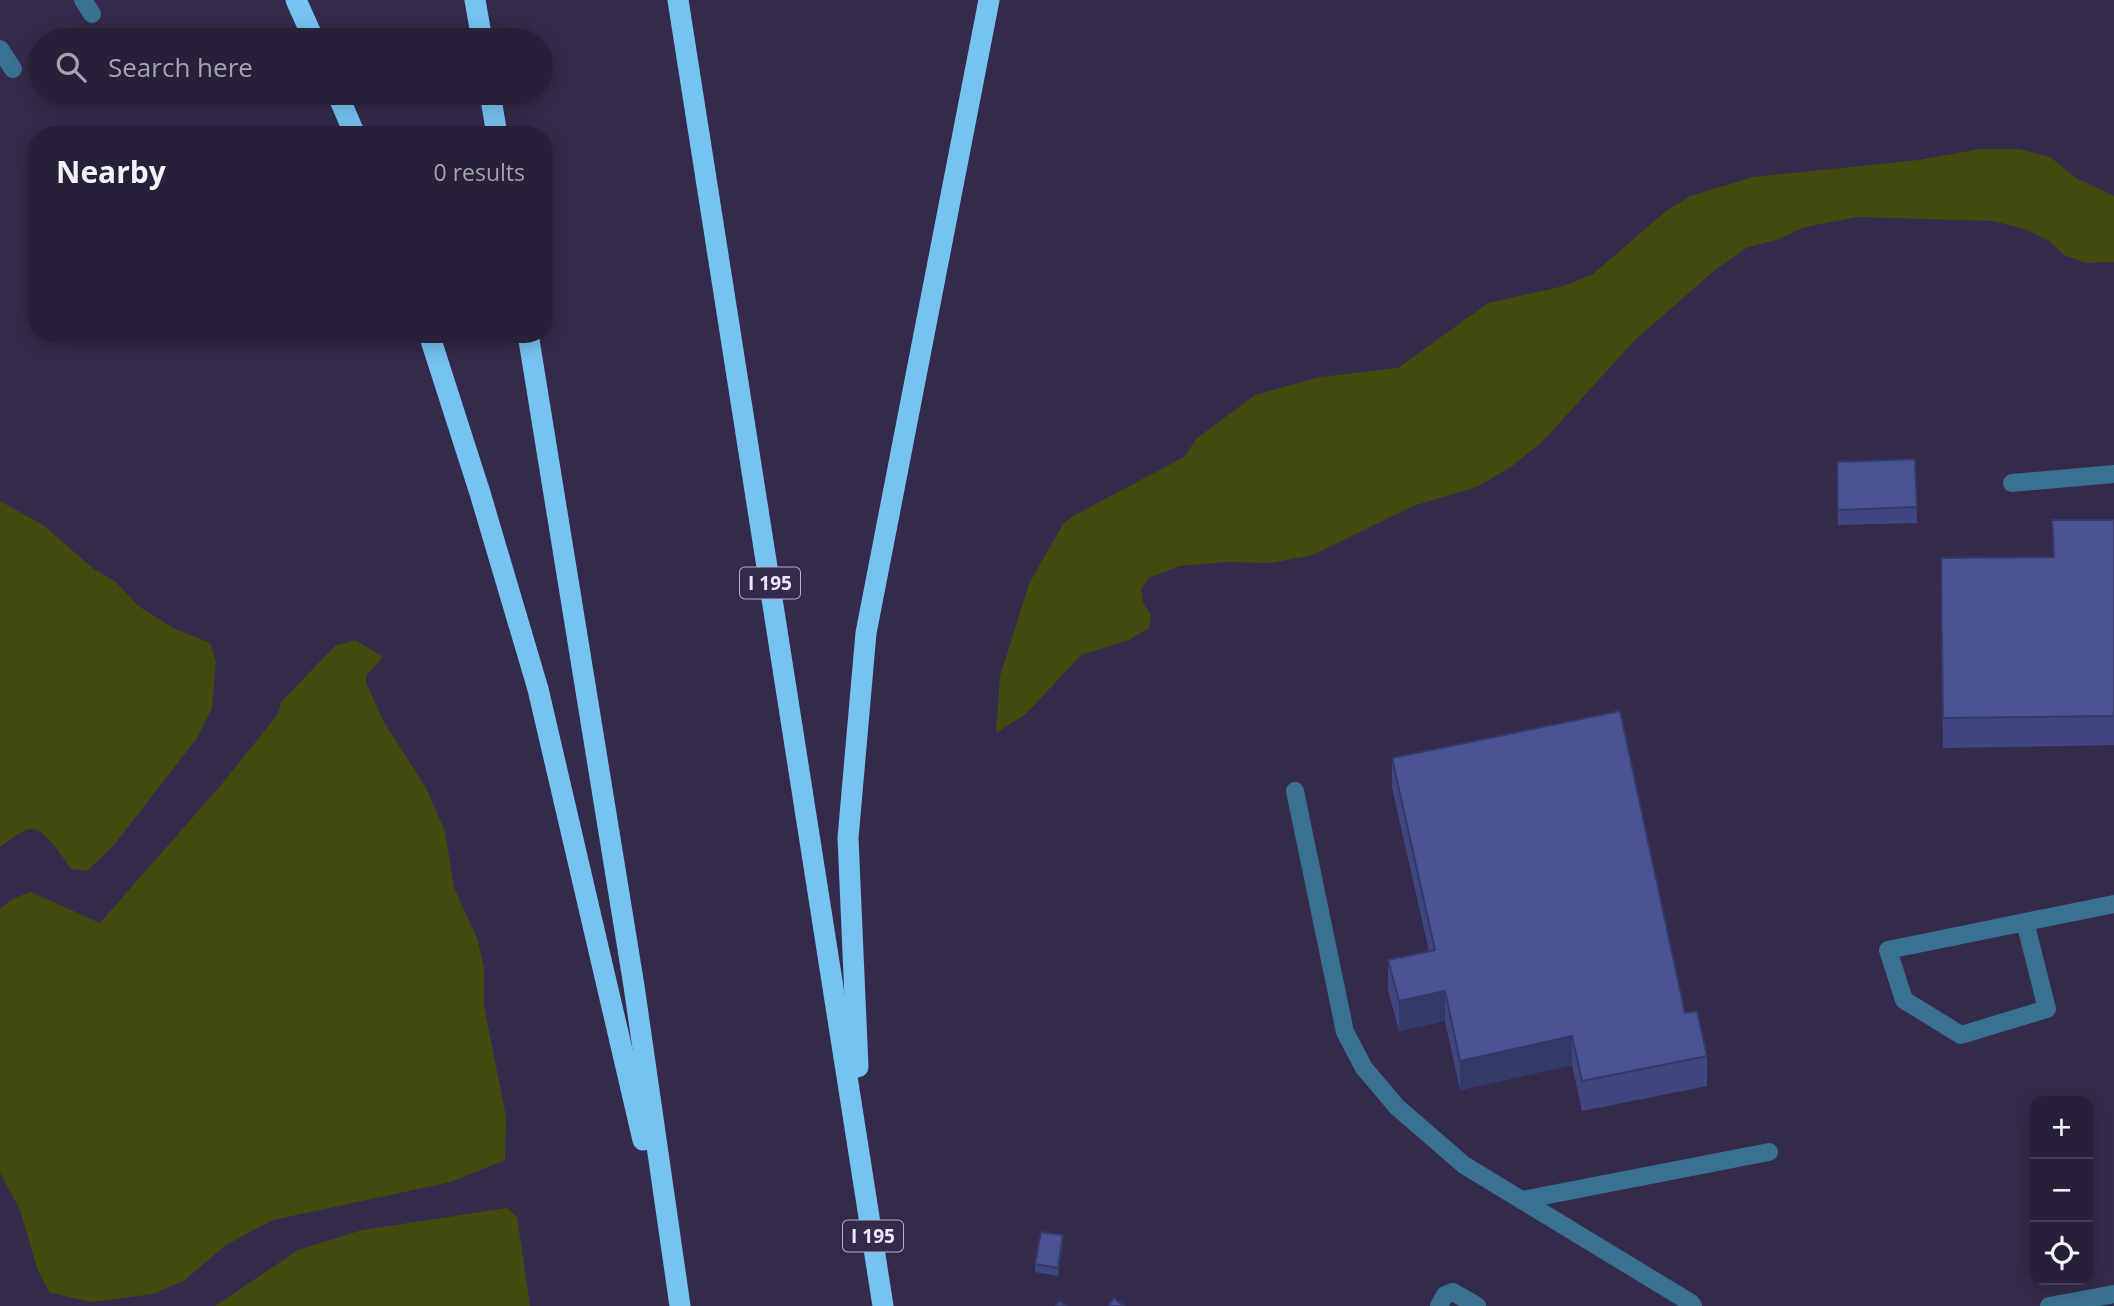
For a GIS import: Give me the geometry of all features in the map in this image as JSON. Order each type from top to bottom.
[{"type":"highway","points":[[296,0],[309,28]]},
{"type":"highway","points":[[475,0],[480,28]]},
{"type":"highway","name":"I 195","points":[[678,0],[883,1306]]},
{"type":"highway","points":[[862,1167],[848,838],[866,633],[989,0]]},
{"type":"highway","points":[[342,105],[351,126]]},
{"type":"highway","points":[[492,105],[496,126]]},
{"type":"highway","points":[[432,343],[538,689],[675,1276]]},
{"type":"highway","points":[[529,343],[631,972],[680,1306]]},
{"type":"street","points":[[0,50],[13,69]]},
{"type":"street","points":[[2012,483],[2114,474]]},
{"type":"street","points":[[1295,791],[1345,1032],[1364,1068],[1397,1107],[1464,1165],[1693,1306]]},
{"type":"street","points":[[2025,922],[2047,1009],[1962,1035],[1904,1000],[1888,950],[2025,922],[2114,904]]},
{"type":"street","points":[[1522,1200],[1769,1152]]},
{"type":"street","points":[[1439,1306],[1445,1295],[1452,1292],[1477,1306]]},
{"type":"street","points":[[2049,1306],[2089,1302],[2114,1294]]},
{"type":"green space","points":[[1980,149],[2019,149],[2050,157],[2076,178],[2114,196],[2114,262],[2086,263],[2064,255],[2051,242],[2025,229],[1993,221],[1857,217],[1805,227],[1777,240],[1748,247],[1715,270],[1634,341],[1543,441],[1511,467],[1477,487],[1413,506],[1313,555],[1272,563],[1225,562],[1180,566],[1149,578],[1141,590],[1143,602],[1151,615],[1149,628],[1129,640],[1081,655],[1026,714],[996,733],[1000,676],[1029,584],[1063,524],[1073,516],[1184,457],[1197,438],[1255,395],[1320,377],[1398,368],[1488,303],[1564,286],[1593,274],[1666,211],[1690,196],[1753,177],[1919,160]]},
{"type":"green space","points":[[0,501],[43,525],[94,569],[116,582],[137,605],[173,628],[210,643],[216,662],[212,708],[197,738],[114,845],[87,871],[71,869],[53,844],[36,830],[23,832],[0,847]]},
{"type":"green space","points":[[355,640],[383,657],[367,675],[366,683],[384,722],[426,788],[445,831],[454,888],[477,938],[484,968],[484,1005],[506,1117],[505,1160],[451,1182],[273,1220],[226,1245],[185,1280],[153,1294],[92,1302],[50,1293],[38,1271],[20,1210],[0,1173],[0,909],[12,899],[31,892],[100,923],[221,785],[278,714],[281,702],[335,646]]},
{"type":"green space","points":[[507,1208],[517,1217],[530,1306],[215,1306],[298,1250],[362,1230]]},
{"type":"building","points":[[1915,459],[1917,507],[1838,510],[1837,462]]},
{"type":"building","points":[[2052,520],[2114,520],[2114,716],[1943,718],[1941,558],[2054,557]]},
{"type":"building","points":[[1620,711],[1685,1013],[1697,1011],[1707,1056],[1582,1081],[1572,1036],[1460,1061],[1445,991],[1399,1001],[1388,960],[1435,950],[1392,758]]},
{"type":"building","points":[[1041,1232],[1063,1235],[1058,1268],[1035,1264]]},
{"type":"building","points":[[1114,1298],[1124,1306],[1108,1306]]}]
